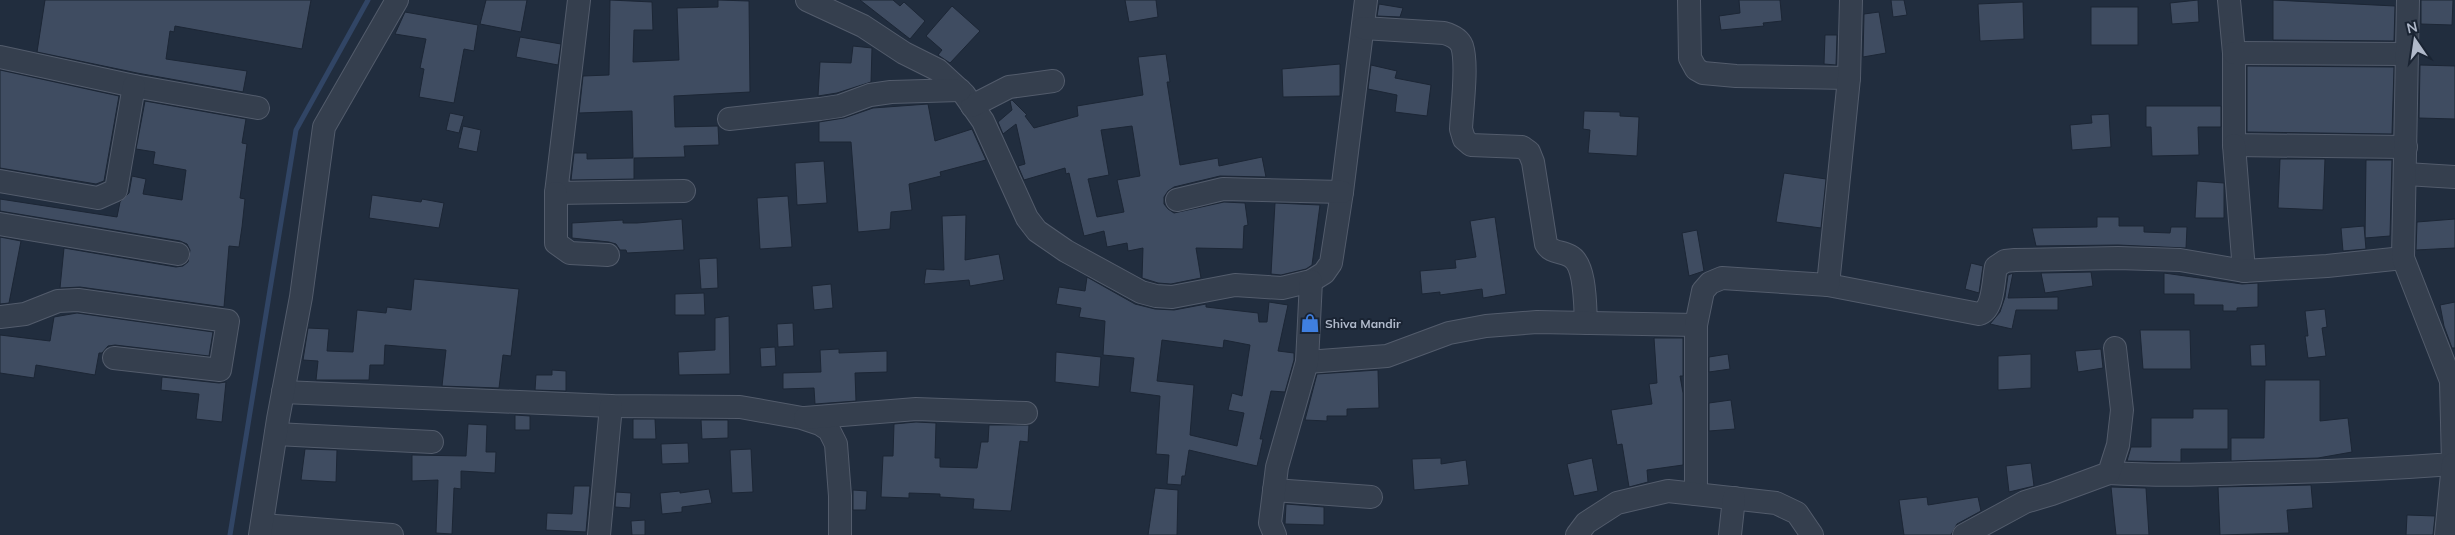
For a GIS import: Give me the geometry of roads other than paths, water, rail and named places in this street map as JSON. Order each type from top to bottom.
[{"type":"street","points":[[392,535],[261,530],[283,392],[301,297],[324,128],[398,0]]},
{"type":"street","points":[[579,0],[556,193],[556,243],[570,253],[608,255]]},
{"type":"street","points":[[811,1],[863,26],[904,53],[938,70],[966,98],[983,121],[1027,218],[1036,231],[1066,251],[1141,292],[1156,296],[1172,297],[1235,285],[1282,288],[1311,282],[1324,273],[1331,263],[1342,192],[1366,0]]},
{"type":"street","points":[[1689,0],[1690,58],[1696,69],[1703,73],[1736,76],[1849,78]]},
{"type":"street","points":[[1828,284],[1849,78],[1851,0]]},
{"type":"street","points":[[2229,0],[2234,54],[2234,145],[2244,270]]},
{"type":"street","points":[[2408,0],[2404,258],[2451,381],[2454,464],[2446,535]]},
{"type":"street","points":[[1363,28],[1444,33],[1454,36],[1459,41],[1463,56],[1461,128],[1464,138],[1471,145],[1522,147],[1529,152],[1534,162],[1546,244],[1552,250],[1571,256],[1577,261],[1582,280],[1586,323]]},
{"type":"street","points":[[2234,54],[2406,54]]},
{"type":"street","points":[[0,57],[134,86],[258,108]]},
{"type":"street","points":[[729,119],[840,106],[870,95],[891,92],[966,98],[1009,87],[1053,81]]},
{"type":"street","points":[[0,181],[98,198],[111,194],[116,190],[123,159],[134,86]]},
{"type":"street","points":[[2234,145],[2406,147]]},
{"type":"street","points":[[2406,174],[2455,177]]},
{"type":"street","points":[[1177,200],[1223,189],[1342,192]]},
{"type":"street","points":[[556,193],[684,191]]},
{"type":"street","points":[[0,224],[178,254]]},
{"type":"street","points":[[1696,494],[1696,325],[1703,292],[1710,283],[1722,278],[1828,284],[1979,314],[1989,307],[1996,267],[2005,261],[2118,258],[2180,260],[2244,270],[2327,266],[2404,258]]},
{"type":"street","points":[[1275,535],[1270,523],[1277,467],[1307,362],[1311,282]]},
{"type":"street","points":[[1282,288],[1308,331]]},
{"type":"street","points":[[0,317],[25,314],[58,300],[78,300],[228,322],[220,370],[114,358]]},
{"type":"street","points":[[1307,362],[1387,356],[1449,333],[1486,326],[1537,322],[1696,325]]},
{"type":"street","points":[[2109,473],[2118,445],[2122,410],[2114,348]]},
{"type":"street","points":[[283,392],[611,406],[740,408],[802,418],[916,409],[1026,413]]},
{"type":"street","points":[[599,535],[611,406]]},
{"type":"street","points":[[802,418],[829,430],[836,444],[840,496],[840,535]]},
{"type":"street","points":[[276,434],[432,442]]},
{"type":"street","points":[[1964,535],[2024,502],[2109,473],[2149,476],[2356,470],[2454,464]]},
{"type":"street","points":[[1274,490],[1371,497]]},
{"type":"street","points":[[1577,535],[1586,523],[1618,503],[1668,492],[1776,503],[1797,513],[1812,535]]},
{"type":"street","points":[[1730,535],[1734,498]]},
{"type":"waterway","points":[[230,535],[296,130],[368,0]]},
{"type":"place","name":"Shiva Mandir","points":[[1310,323]]}]
